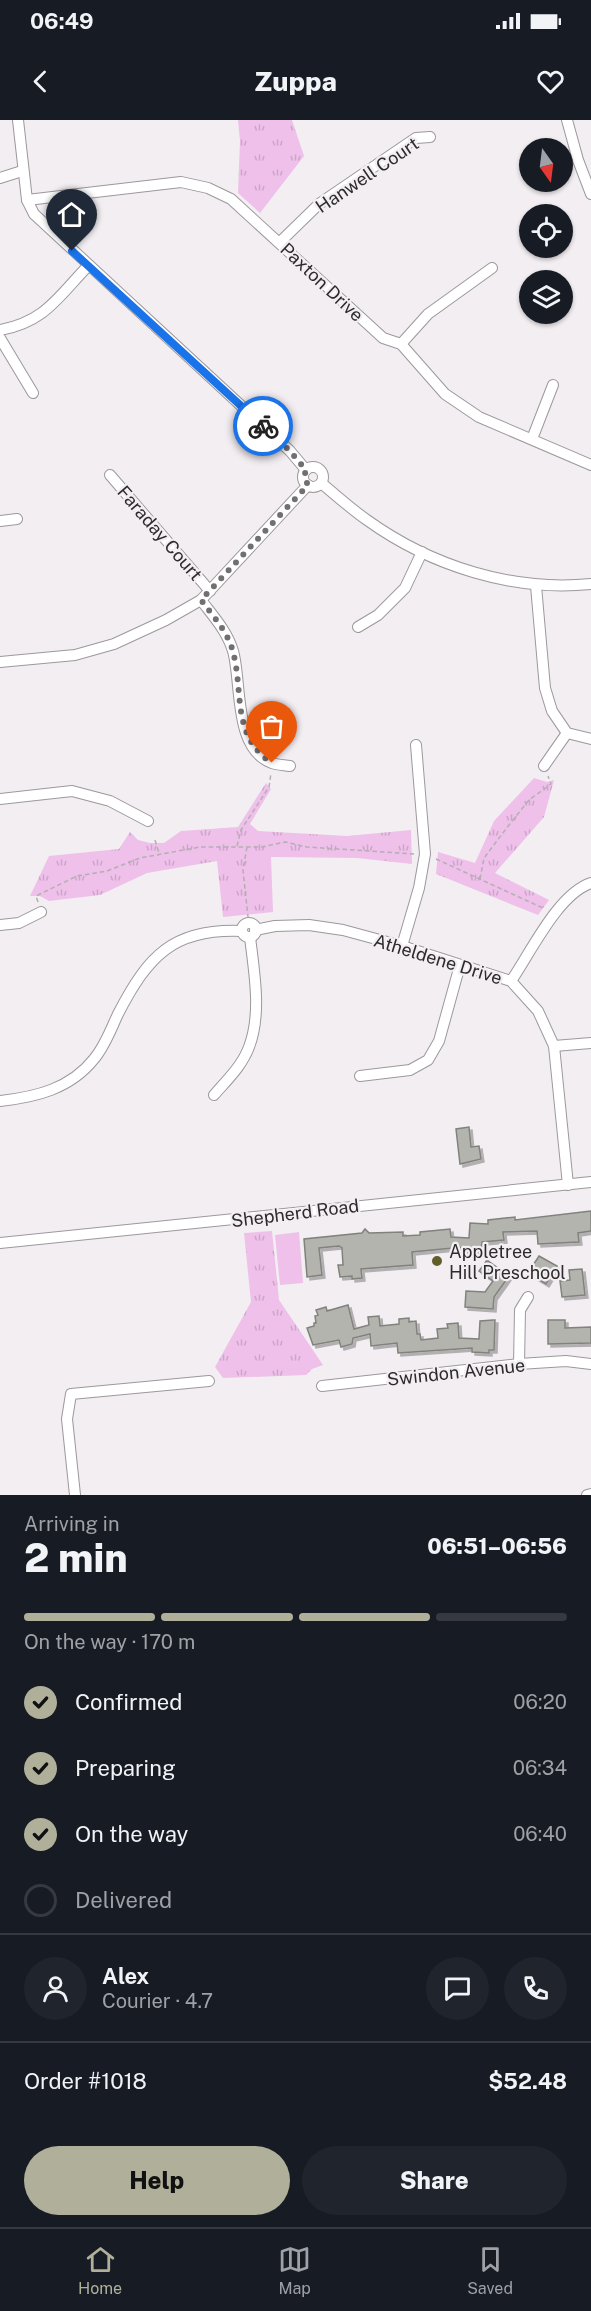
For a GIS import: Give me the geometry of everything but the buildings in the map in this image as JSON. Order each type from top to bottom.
[{"type":"street","points":[[18,120],[27,200],[38,218],[290,451],[306,470]]},
{"type":"street","points":[[567,120],[578,160],[591,194]]},
{"type":"street","name":"Hanwell Court","points":[[280,242],[319,204],[416,138],[430,137]]},
{"type":"street","points":[[0,178],[22,171]]},
{"type":"street","name":"Paxton Drive","points":[[27,200],[181,182],[208,188],[231,199],[383,339],[401,344],[445,394],[479,417],[591,465]]},
{"type":"street","points":[[0,330],[21,326],[39,317],[88,266]]},
{"type":"street","points":[[401,344],[428,314],[492,268]]},
{"type":"street","points":[[0,338],[33,393]]},
{"type":"street","points":[[532,439],[553,385]]},
{"type":"street","points":[[312,467],[321,470],[323,477],[321,483],[315,487],[308,485],[304,477],[306,470],[312,467]]},
{"type":"street","name":"Faraday Court","points":[[110,475],[210,591]]},
{"type":"street","points":[[321,483],[368,521],[422,552],[485,576],[536,586],[591,584]]},
{"type":"street","points":[[0,662],[75,655],[114,644],[166,620],[201,600],[308,485]]},
{"type":"street","points":[[0,521],[17,519]]},
{"type":"street","points":[[358,627],[378,615],[405,588],[422,552]]},
{"type":"street","points":[[536,586],[545,688],[552,711],[567,734],[591,739]]},
{"type":"street","points":[[201,600],[219,624],[233,651],[242,722],[246,734],[261,756],[272,763],[290,765]]},
{"type":"street","points":[[544,766],[567,734]]},
{"type":"street","points":[[402,946],[419,888],[425,854],[416,744]]},
{"type":"street","points":[[0,799],[72,791],[110,801],[148,821]]},
{"type":"street","points":[[511,981],[567,898],[580,887],[591,883]]},
{"type":"street","points":[[0,925],[19,923],[41,912]]},
{"type":"street","name":"Atheldene Drive","points":[[0,1101],[38,1096],[68,1082],[82,1071],[103,1045],[136,981],[154,959],[168,947],[198,934],[217,930],[249,933],[275,926],[309,925],[343,930],[402,946],[511,981],[538,1011],[554,1046],[568,1185]]},
{"type":"street","points":[[214,1095],[238,1067],[249,1048],[254,1028],[256,1006],[249,933]]},
{"type":"street","points":[[360,1076],[410,1070],[428,1060],[439,1041],[460,964]]},
{"type":"street","points":[[554,1046],[591,1043]]},
{"type":"street","name":"Shepherd Road","points":[[0,1243],[591,1182]]},
{"type":"street","points":[[519,1364],[520,1310],[528,1296]]},
{"type":"street","name":"Swindon Avenue","points":[[322,1386],[519,1364],[567,1361],[591,1364]]},
{"type":"street","points":[[75,1495],[67,1419],[71,1394],[209,1381]]},
{"type":"path","points":[[236,847],[241,830],[269,787],[272,763]]},
{"type":"path","points":[[480,880],[484,858],[529,800],[551,784],[544,766]]},
{"type":"path","points":[[155,840],[160,855]]},
{"type":"path","points":[[41,912],[36,896],[77,876],[107,871],[140,858],[200,847],[262,847],[285,842],[307,848],[425,854],[555,914]]},
{"type":"path","points":[[247,847],[243,870],[248,917]]},
{"type":"green space","points":[[238,120],[292,120],[304,156],[260,213],[238,193],[240,141]]},
{"type":"green space","points":[[534,778],[547,782],[554,780],[544,817],[495,873],[549,900],[538,915],[436,874],[438,852],[475,863],[494,821]]},
{"type":"green space","points":[[266,783],[271,789],[250,824],[258,831],[347,836],[411,830],[412,864],[357,858],[271,857],[273,912],[223,917],[217,861],[147,873],[100,895],[49,901],[40,896],[30,896],[49,856],[119,849],[130,832],[138,840],[164,843],[181,831],[238,827]]},
{"type":"green space","points":[[272,1231],[279,1300],[323,1365],[312,1369],[306,1375],[223,1378],[215,1367],[251,1302],[244,1233]]},
{"type":"green space","points":[[299,1232],[303,1283],[280,1285],[275,1235]]},
{"type":"way so far","points":[[263,426],[290,451],[306,470],[304,480],[308,485],[201,600],[219,624],[233,651],[242,722],[246,734],[261,756],[272,763]]},
{"type":"place","name":"Appletree Hill Preschool","points":[[437,1261]]},
{"type":"route","points":[[72,251],[263,426]]}]
